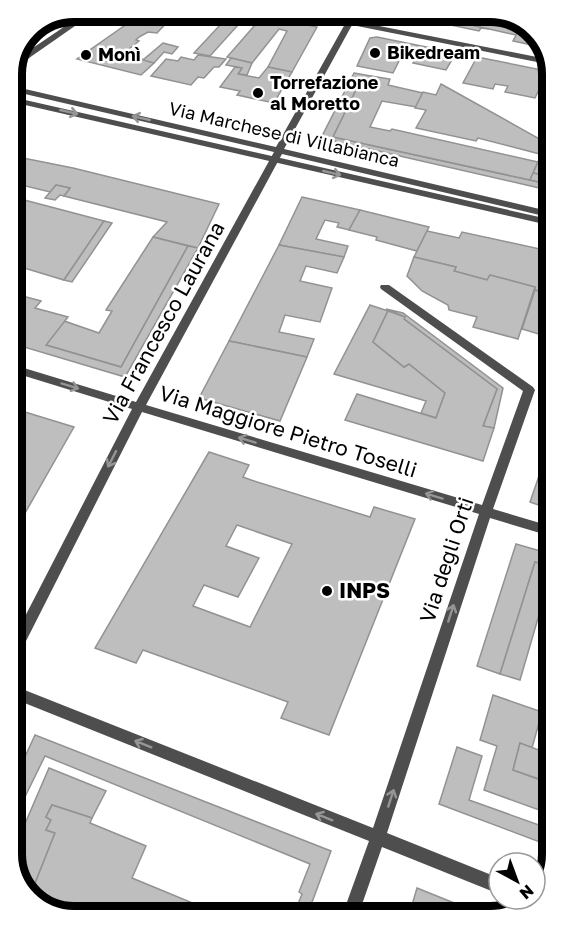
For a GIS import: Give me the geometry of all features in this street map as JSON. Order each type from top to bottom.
[{"type":"street","points":[[26,56],[75,23]]},
{"type":"street","points":[[349,23],[541,61]]},
{"type":"street","name":"Via Francesco Laurana","points":[[22,635],[139,407],[349,23]]},
{"type":"street","name":"Via Marchese di Villabianca","points":[[23,91],[542,221]]},
{"type":"street","name":"Via Marchese di Villabianca","points":[[23,101],[542,212]]},
{"type":"street","name":"Via degli Orti","points":[[354,906],[378,838],[484,511],[529,390],[385,287]]},
{"type":"street","name":"Via Maggiore Pietro Toselli","points":[[23,371],[542,529]]},
{"type":"street","points":[[22,695],[487,881]]},
{"type":"building","points":[[128,23],[166,23],[157,33],[148,32],[139,37],[136,40],[139,41],[124,53],[154,63],[141,75],[77,59]]},
{"type":"building","points":[[216,23],[240,23],[210,56],[194,53],[221,24]]},
{"type":"building","points":[[257,23],[297,23],[317,27],[292,72],[268,67],[287,31],[279,29],[252,63],[227,57]]},
{"type":"building","points":[[463,23],[489,29],[481,28],[479,31],[446,24]]},
{"type":"building","points":[[463,23],[507,25],[518,31],[516,35]]},
{"type":"building","points":[[518,31],[533,45],[513,41]]},
{"type":"building","points":[[377,37],[456,53],[446,70],[413,63],[420,52],[396,47],[391,53],[402,55],[393,73],[357,66],[370,38]]},
{"type":"building","points":[[163,43],[178,47],[172,54],[164,52],[154,63],[143,60]]},
{"type":"building","points":[[198,55],[226,59],[204,78],[198,77],[191,85],[151,76],[166,59],[178,61],[181,57],[194,60]]},
{"type":"building","points":[[477,57],[542,70],[542,83],[535,98],[505,92],[508,86],[495,84],[493,89],[463,83]]},
{"type":"building","points":[[231,58],[252,63],[247,75],[238,74],[242,68],[226,65]]},
{"type":"building","points":[[235,67],[242,68],[238,74],[259,78],[268,67],[292,72],[274,103],[237,95],[240,91],[220,87]]},
{"type":"building","points":[[354,73],[371,76],[368,81],[361,80],[333,137],[542,183],[542,189],[321,138]]},
{"type":"building","points":[[371,76],[390,79],[388,85],[423,93],[416,107],[382,101],[370,127],[390,131],[392,129],[538,162],[530,180],[333,137],[361,80],[368,81]]},
{"type":"building","points":[[441,84],[542,140],[540,154],[478,138],[476,141],[416,128],[426,110],[415,108],[423,92],[436,95]]},
{"type":"building","points":[[23,158],[219,204],[198,248],[153,237],[167,222],[64,196],[70,188],[56,185],[50,192],[23,185]]},
{"type":"building","points":[[538,162],[542,163],[542,175],[533,173]]},
{"type":"building","points":[[533,173],[542,175],[542,183],[530,180]]},
{"type":"building","points":[[56,185],[70,188],[64,196],[60,195],[55,200],[45,198]]},
{"type":"building","points":[[302,197],[360,210],[349,230],[337,227],[339,223],[325,220],[316,239],[348,246],[344,257],[279,245]]},
{"type":"building","points":[[23,200],[104,221],[64,280],[23,268]]},
{"type":"building","points":[[360,210],[429,227],[417,251],[349,230]]},
{"type":"building","points":[[104,221],[112,223],[72,282],[64,280]]},
{"type":"building","points":[[427,231],[459,238],[462,232],[540,249],[542,292],[535,290],[535,287],[490,275],[487,280],[454,271],[456,267],[414,257]]},
{"type":"building","points":[[153,237],[188,246],[121,367],[46,345],[64,321],[99,333],[112,311],[106,310]]},
{"type":"building","points":[[279,245],[344,257],[337,273],[306,266],[300,281],[332,288],[320,322],[285,315],[279,332],[314,339],[307,357],[229,341]]},
{"type":"building","points":[[188,246],[198,248],[125,377],[23,347],[23,296],[41,301],[35,308],[68,317],[46,345],[121,367]]},
{"type":"building","points":[[414,257],[456,267],[454,271],[487,280],[490,275],[535,287],[518,339],[473,327],[477,317],[449,310],[448,305],[422,291],[407,276]]},
{"type":"building","points":[[535,290],[542,292],[542,335],[522,329]]},
{"type":"building","points":[[370,305],[388,311],[373,342],[404,367],[409,364],[445,393],[436,418],[421,413],[426,401],[334,374]]},
{"type":"building","points":[[386,309],[403,313],[503,388],[494,428],[483,426],[497,389],[404,319],[405,317]]},
{"type":"building","points":[[388,311],[405,317],[404,319],[497,389],[483,426],[494,428],[483,461],[345,420],[357,394],[436,418],[445,393],[409,364],[404,367],[373,342]]},
{"type":"building","points":[[229,341],[307,357],[280,421],[199,398]]},
{"type":"building","points":[[23,411],[74,427],[22,518]]},
{"type":"building","name":"INPS","points":[[209,452],[249,465],[243,477],[251,480],[370,517],[374,507],[415,519],[329,735],[281,718],[288,702],[143,650],[136,663],[95,648]],"holes":[[[237,525],[292,544],[250,627],[193,606],[204,585],[238,597],[259,558],[226,546]]]},
{"type":"building","points":[[542,467],[542,506],[530,502]]},
{"type":"building","points":[[516,544],[542,551],[542,564],[535,562],[500,674],[477,666]]},
{"type":"building","points":[[535,562],[542,564],[542,605],[520,680],[500,674]]},
{"type":"building","points":[[493,695],[542,712],[532,748],[520,743],[513,770],[542,780],[542,811],[484,790],[497,746],[480,740]]},
{"type":"building","points":[[35,735],[331,851],[311,906],[297,906],[302,894],[299,892],[310,864],[45,756],[22,803],[22,763]]},
{"type":"building","points":[[520,743],[542,751],[542,769],[539,779],[513,770]]},
{"type":"building","points":[[457,747],[482,756],[469,800],[542,826],[542,843],[439,804]]},
{"type":"building","points":[[49,768],[106,791],[92,818],[52,805],[46,817],[51,820],[46,830],[55,833],[34,887],[23,865],[22,831]]},
{"type":"building","points":[[52,805],[92,818],[90,823],[146,846],[132,878],[195,906],[71,906],[58,904],[46,898],[34,887],[55,833],[46,830],[51,820],[46,817]]},
{"type":"building","points":[[417,888],[462,906],[412,906]]},
{"type":"place","name":"Bikedream","points":[[375,53]]},
{"type":"place","name":"Monì","points":[[86,55]]},
{"type":"place","name":"Torrefazione al Moretto","points":[[258,93]]},
{"type":"place","name":"INPS","points":[[327,591]]}]
